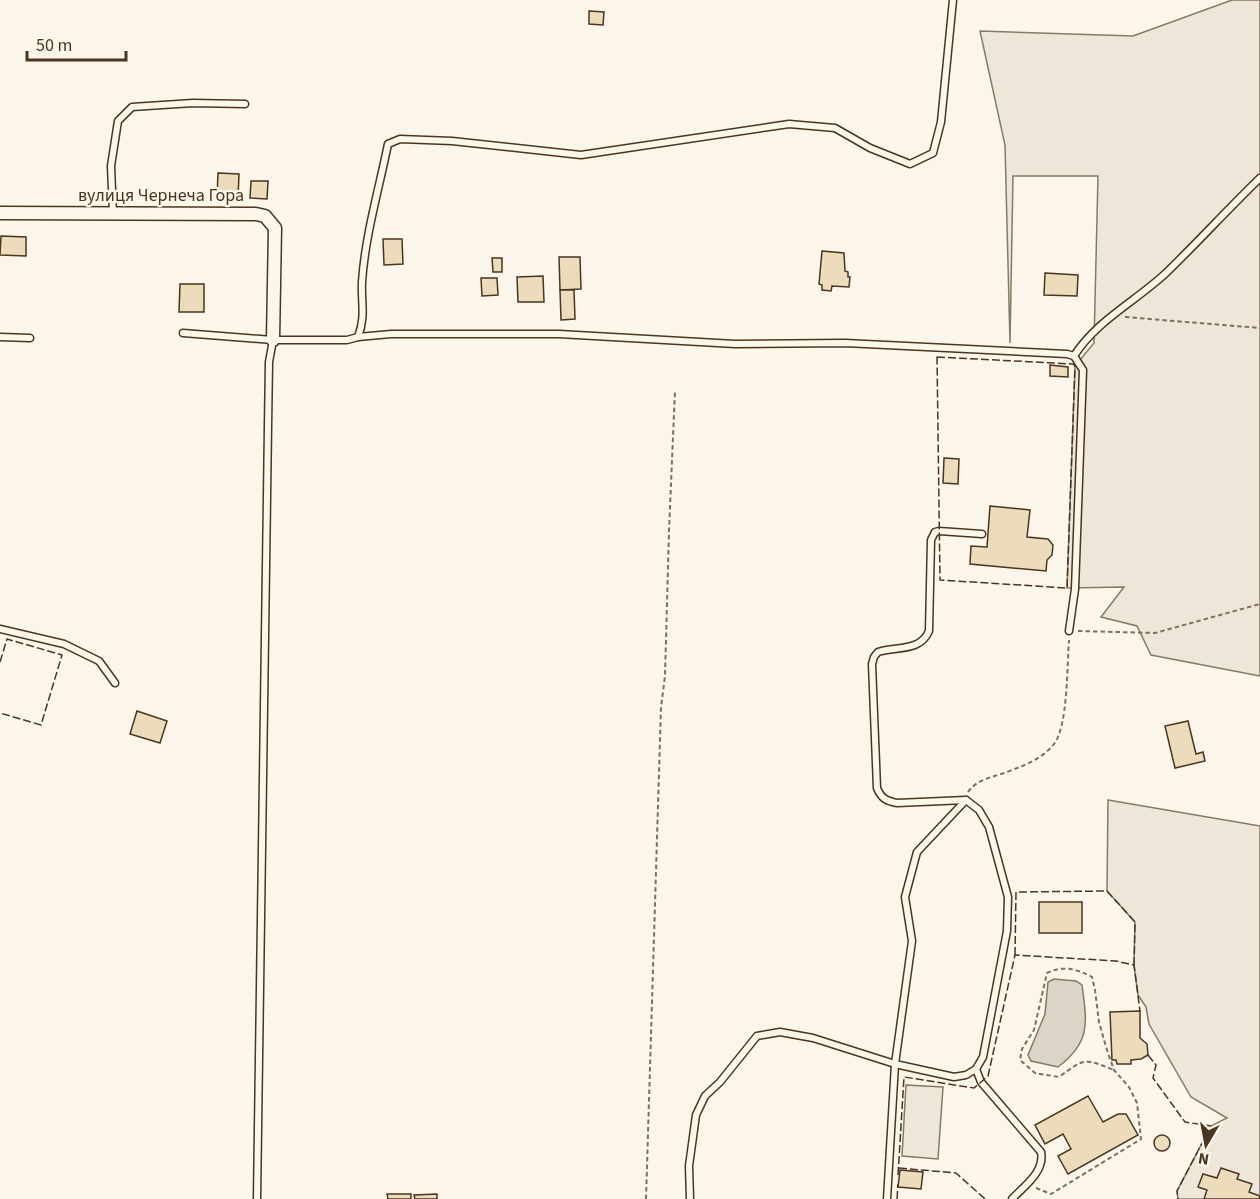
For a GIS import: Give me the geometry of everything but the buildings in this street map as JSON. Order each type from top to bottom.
[{"type":"street","name":"вулиця Чернеча Гора","points":[[0,213],[256,214],[265,216],[275,228],[273,340]]},
{"type":"lane","points":[[358,337],[363,322],[362,282],[370,228],[388,144],[400,139],[452,141],[581,155],[789,124],[835,128],[870,147],[910,164],[933,153],[941,122],[952,0]]},
{"type":"lane","points":[[113,214],[111,166],[115,138],[118,122],[132,107],[192,103],[245,104]]},
{"type":"lane","points":[[1074,356],[1081,345],[1112,316],[1166,273],[1260,178]]},
{"type":"lane","points":[[183,333],[273,340],[347,340],[391,334],[559,334],[735,344],[856,344],[1074,356],[1083,370],[1075,589],[1069,631]]},
{"type":"lane","points":[[0,337],[30,338]]},
{"type":"lane","points":[[257,1199],[268,415],[269,362],[273,340]]},
{"type":"lane","points":[[690,1199],[689,1166],[696,1115],[705,1096],[720,1082],[757,1036],[780,1032],[813,1038],[895,1064],[954,1077],[966,1076],[976,1069],[983,1057],[1007,931],[1008,897],[989,826],[980,810],[966,800],[897,803],[880,796],[873,664],[878,652],[920,644],[926,639],[929,631],[931,540],[935,532],[982,534]]},
{"type":"lane","points":[[0,629],[64,644],[99,661],[115,683]]},
{"type":"lane","points":[[887,1199],[895,1064],[912,941],[905,897],[917,852],[966,800]]},
{"type":"lane","points":[[976,1069],[981,1082],[1041,1152],[1041,1166],[1012,1199]]},
{"type":"path","points":[[1112,316],[1260,328]]},
{"type":"path","points":[[646,1199],[661,707],[665,676],[675,390]]},
{"type":"path","points":[[966,800],[969,790],[979,781],[1027,765],[1043,755],[1055,743],[1062,727],[1069,631],[1155,633],[1260,604]]},
{"type":"path","points":[[1026,1184],[1051,1194],[1141,1139],[1137,1103],[1129,1087],[1114,1070],[1099,1022],[1092,977],[1080,971],[1058,967],[1047,973],[1034,1030],[1023,1049],[1020,1060],[1035,1073],[1059,1077],[1079,1062],[1089,1060],[1114,1070]]},
{"type":"shaded area","points":[[1232,0],[1260,0],[1260,676],[1151,655],[1137,626],[1101,617],[1124,587],[1067,588],[1075,366],[1094,343],[1098,176],[1013,176],[1010,343],[1005,145],[980,31],[1133,36]]},
{"type":"shaded area","points":[[1108,800],[1260,826],[1260,1199],[1178,1199],[1177,1191],[1211,1126],[1227,1118],[1191,1097],[1149,1024],[1146,1007],[1138,995],[1134,965],[1135,922],[1107,891]]},
{"type":"shaded area","points":[[1054,979],[1076,981],[1082,985],[1085,1010],[1081,1040],[1069,1058],[1058,1067],[1031,1061],[1028,1055],[1045,1014],[1048,982]]},
{"type":"shaded area","points":[[906,1085],[943,1087],[938,1159],[902,1156]]},
{"type":"fence","points":[[937,357],[1073,364],[1075,366],[1067,588],[940,580],[937,357]]},
{"type":"fence","points":[[0,662],[7,639],[62,655],[41,725],[0,713]]},
{"type":"fence","points":[[1015,955],[1016,892],[1107,891],[1135,922],[1134,965]]},
{"type":"fence","points":[[898,1175],[904,1077],[974,1088],[988,1076],[1015,955],[1116,961],[1134,965],[1140,1011]]},
{"type":"fence","points":[[1148,1055],[1156,1065],[1153,1078],[1185,1122],[1211,1126],[1177,1191],[1178,1199]]},
{"type":"fence","points":[[899,1168],[956,1173],[985,1199]]},
{"type":"fence","points":[[897,1199],[898,1184]]}]
